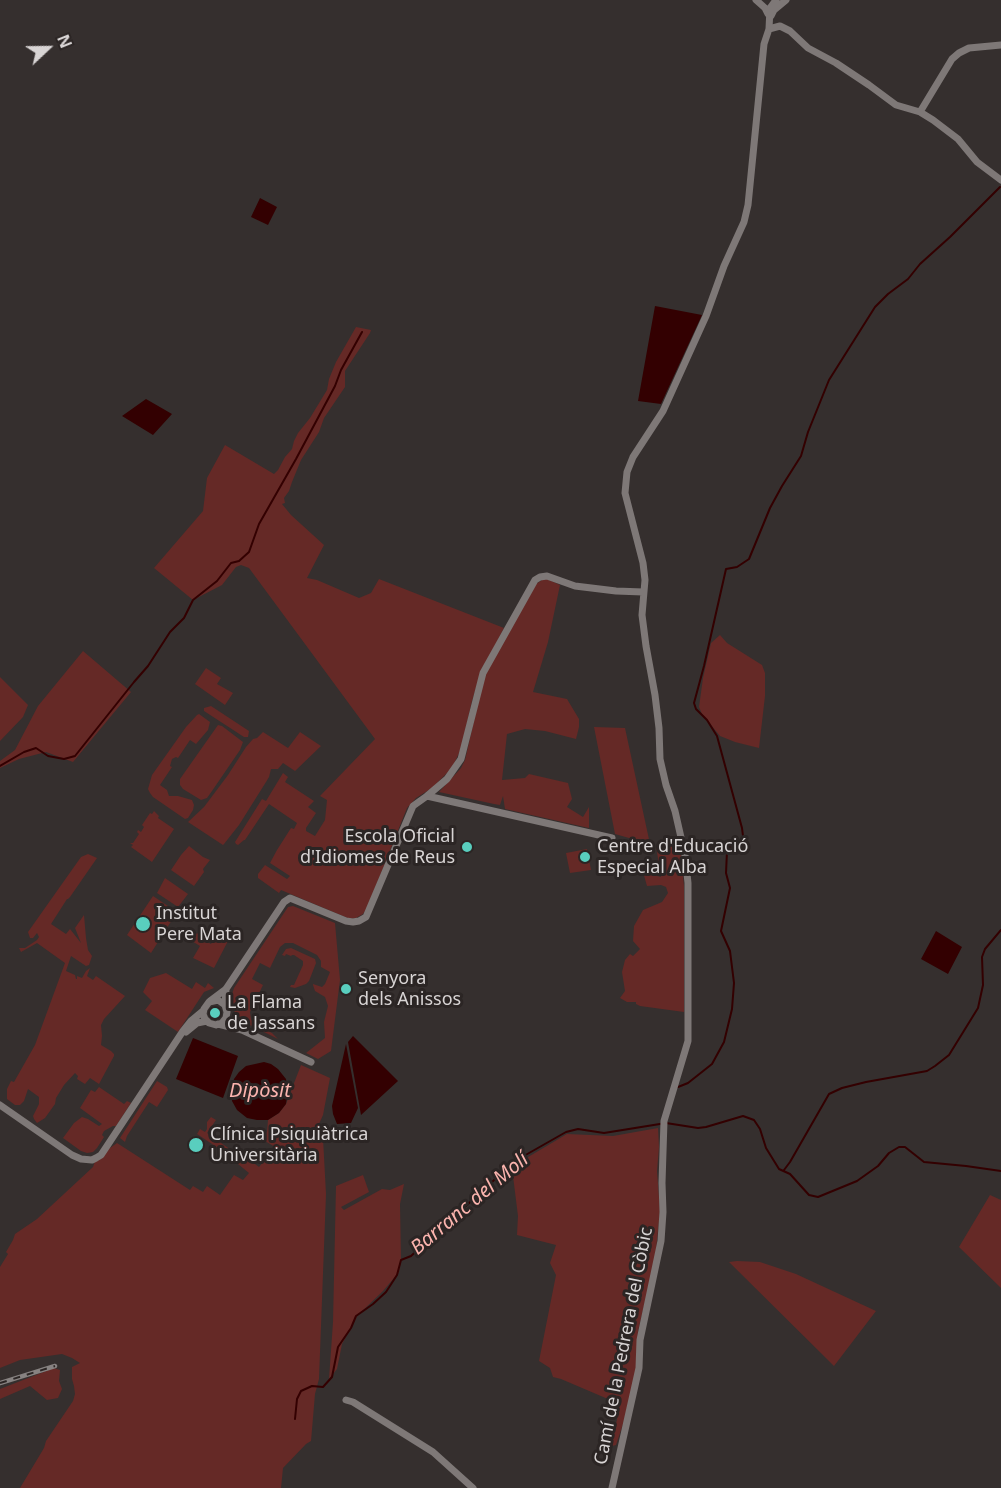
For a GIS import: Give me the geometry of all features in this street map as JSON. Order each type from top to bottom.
[{"type":"street","points":[[756,0],[765,8],[770,18]]},
{"type":"street","name":"Camí de la Pedrera del Còbic","points":[[612,1488],[639,1368],[640,1340],[661,1241],[664,1121],[688,1041],[688,883],[685,855],[660,759],[658,717],[642,615],[645,580],[643,563],[625,493],[627,472],[633,457],[663,411],[706,316],[724,266],[744,222],[748,205],[764,44],[769,29],[770,8],[776,0]]},
{"type":"street","points":[[770,18],[774,10],[786,0]]},
{"type":"street","points":[[769,29],[780,26],[790,31],[808,48],[836,63],[896,105],[920,112],[933,120],[958,139],[977,162],[1001,180]]},
{"type":"street","points":[[920,112],[952,59],[959,53],[969,48],[1001,45]]},
{"type":"street","points":[[0,1106],[72,1155],[81,1159],[96,1158],[107,1146],[191,1021],[203,1011],[210,1001],[226,989],[284,902],[290,898],[346,921],[359,921],[366,917],[413,806],[447,779],[461,759],[483,673],[535,580],[547,576],[575,586],[643,592]]},
{"type":"street","points":[[427,796],[612,838]]},
{"type":"street","points":[[218,1024],[225,1020],[227,1015],[226,989]]},
{"type":"street","points":[[210,1001],[219,1000],[225,1005]]},
{"type":"street","points":[[203,1011],[204,1017],[211,1024],[242,1030],[312,1062]]},
{"type":"street","points":[[227,1015],[242,1030]]},
{"type":"street","points":[[181,1035],[197,1023],[207,1021]]},
{"type":"street","points":[[346,1400],[353,1402],[433,1452],[473,1488]]},
{"type":"shaded area","points":[[356,327],[371,330],[345,371],[345,387],[324,418],[319,432],[301,460],[284,498],[285,503],[282,504],[324,545],[307,578],[359,598],[371,593],[379,579],[504,628],[482,668],[461,749],[452,768],[407,808],[367,908],[363,914],[350,919],[281,890],[279,893],[258,878],[258,874],[265,865],[287,879],[290,876],[270,863],[291,828],[294,829],[297,823],[269,804],[245,840],[238,845],[235,842],[262,799],[266,801],[283,773],[288,777],[285,782],[314,801],[308,807],[316,813],[306,831],[315,836],[325,820],[327,800],[320,796],[375,739],[249,568],[241,565],[236,567],[222,585],[193,600],[154,568],[203,511],[207,478],[225,445],[274,474],[278,470],[292,449],[298,433],[327,390],[336,362]]},
{"type":"shaded area","points":[[545,578],[560,585],[548,642],[533,692],[567,699],[579,719],[579,727],[576,739],[545,731],[525,729],[507,734],[502,780],[525,778],[529,774],[568,783],[572,799],[567,807],[583,817],[589,807],[589,828],[505,809],[503,796],[500,805],[439,792],[461,768],[465,760],[485,672],[536,584]]},
{"type":"shaded area","points":[[720,635],[727,643],[762,665],[765,673],[765,696],[759,748],[720,736],[699,707],[711,643]]},
{"type":"shaded area","points":[[83,651],[131,692],[73,762],[46,752],[19,759],[0,768],[0,761],[15,750],[38,706]]},
{"type":"shaded area","points":[[206,668],[221,678],[217,684],[233,693],[225,705],[195,684]]},
{"type":"shaded area","points":[[0,677],[28,705],[23,717],[0,741]]},
{"type":"shaded area","points":[[211,706],[249,731],[248,737],[244,737],[204,711],[204,708]]},
{"type":"shaded area","points":[[199,714],[210,722],[208,730],[196,744],[190,740],[178,758],[172,759],[170,766],[172,767],[160,785],[167,790],[169,796],[192,800],[193,810],[185,819],[153,797],[148,789],[152,775],[186,727]]},
{"type":"shaded area","points":[[218,725],[243,742],[240,750],[207,798],[201,800],[183,789],[180,779]]},
{"type":"shaded area","points":[[594,727],[625,728],[650,844],[615,834]]},
{"type":"shaded area","points":[[263,732],[288,748],[300,732],[321,746],[295,771],[283,763],[278,769],[271,769],[269,777],[239,825],[223,845],[188,822],[204,807],[246,747]]},
{"type":"shaded area","points":[[154,811],[159,816],[158,818],[174,829],[152,862],[131,847],[133,845],[130,843],[133,843],[139,834],[138,830],[141,832],[144,827],[142,825]]},
{"type":"shaded area","points":[[189,846],[210,860],[194,886],[171,870]]},
{"type":"shaded area","points":[[656,846],[680,846],[684,886],[684,1012],[640,1006],[636,1002],[627,1002],[620,998],[625,991],[622,972],[625,960],[630,954],[633,956],[640,949],[633,941],[634,926],[643,910],[662,902],[668,893],[666,887],[661,885],[647,886],[643,872],[661,877]]},
{"type":"shaded area","points":[[587,849],[591,870],[570,873],[566,853]]},
{"type":"shaded area","points":[[88,854],[97,858],[51,924],[66,934],[70,929],[81,943],[75,928],[84,915],[88,950],[92,956],[89,965],[86,966],[71,956],[66,971],[75,975],[77,979],[77,976],[82,978],[90,968],[87,976],[93,980],[96,976],[125,996],[101,1025],[101,1045],[111,1051],[114,1056],[99,1084],[90,1078],[85,1084],[77,1079],[78,1076],[75,1073],[64,1085],[45,1118],[37,1123],[33,1116],[39,1104],[39,1097],[28,1089],[24,1101],[20,1105],[15,1105],[7,1099],[7,1089],[11,1081],[14,1082],[35,1045],[65,963],[37,943],[21,952],[19,948],[25,948],[37,940],[39,937],[37,933],[30,938],[28,932],[81,857]]},
{"type":"shaded area","points":[[165,878],[188,894],[178,907],[157,893]]},
{"type":"shaded area","points":[[153,896],[177,912],[151,953],[127,935]]},
{"type":"shaded area","points":[[293,906],[335,923],[340,980],[331,1051],[318,1059],[306,1053],[325,1038],[324,1022],[328,1006],[325,997],[315,991],[313,984],[322,987],[330,972],[321,967],[321,961],[317,955],[293,943],[285,943],[280,947],[270,968],[260,963],[252,979],[263,985],[250,1012],[251,1019],[253,1023],[272,1033],[278,1039],[240,1020],[235,1013],[231,997],[234,988],[288,907]]},
{"type":"shaded area","points":[[201,929],[208,934],[204,940],[211,944],[217,933],[228,941],[214,968],[193,958],[200,946],[187,938],[192,930],[197,934]]},
{"type":"shaded area","points":[[291,948],[315,959],[316,963],[309,981],[295,988],[290,987],[294,985],[303,961],[294,955],[282,955],[286,949]]},
{"type":"shaded area","points":[[166,973],[192,989],[196,982],[205,988],[208,983],[214,988],[204,992],[178,1032],[145,1010],[152,1001],[143,992],[150,978]]},
{"type":"shaded area","points":[[301,1065],[330,1078],[323,1115],[315,1133],[323,1138],[326,1194],[319,1379],[315,1394],[311,1441],[283,1468],[281,1488],[20,1488],[46,1441],[73,1401],[75,1394],[72,1367],[80,1363],[62,1354],[20,1360],[0,1368],[0,1267],[8,1254],[6,1252],[15,1234],[37,1219],[93,1167],[96,1158],[117,1143],[190,1190],[193,1186],[203,1192],[207,1186],[220,1195],[234,1175],[243,1180],[249,1173],[238,1164],[239,1162],[197,1134],[200,1129],[205,1132],[207,1122],[211,1117],[216,1120],[207,1133],[259,1167],[275,1147],[260,1138],[267,1132],[268,1120],[279,1113],[286,1104]]},
{"type":"shaded area","points":[[157,1081],[168,1090],[157,1107],[149,1102],[125,1142],[120,1138]]},
{"type":"shaded area","points":[[99,1087],[124,1104],[127,1101],[131,1103],[116,1126],[104,1131],[102,1135],[104,1137],[97,1148],[87,1153],[63,1138],[74,1123],[82,1117],[99,1126],[102,1124],[80,1108],[91,1090],[95,1092]]},
{"type":"shaded area","points":[[658,1128],[657,1171],[660,1211],[655,1260],[638,1331],[636,1370],[624,1421],[616,1445],[612,1446],[609,1445],[617,1420],[618,1407],[615,1402],[553,1377],[550,1368],[539,1361],[556,1275],[550,1263],[556,1245],[517,1235],[518,1216],[512,1168],[567,1134],[613,1136]]},
{"type":"shaded area","points":[[363,1175],[369,1192],[341,1207],[344,1210],[382,1189],[390,1190],[404,1184],[400,1204],[401,1260],[399,1272],[357,1316],[342,1344],[337,1369],[329,1379],[333,1322],[336,1186]]},
{"type":"shaded area","points":[[990,1195],[1001,1200],[1001,1288],[959,1247]]},
{"type":"shaded area","points":[[729,1262],[760,1262],[796,1274],[876,1311],[834,1366]]},
{"type":"shaded area","points":[[54,1368],[60,1370],[59,1381],[62,1389],[58,1398],[47,1400],[30,1386],[0,1399],[0,1389]]},
{"type":"water","points":[[260,198],[277,207],[268,225],[251,217]]},
{"type":"water","points":[[655,306],[702,315],[661,404],[638,401]]},
{"type":"water","points":[[146,399],[172,414],[153,435],[122,416]]},
{"type":"water","points":[[936,931],[962,947],[948,974],[921,959]]},
{"type":"water","points":[[353,1036],[398,1081],[361,1115],[348,1042]]},
{"type":"water","name":"Dipòsit","points":[[193,1038],[238,1056],[223,1098],[176,1079]]},
{"type":"water","points":[[346,1044],[358,1108],[351,1123],[337,1124],[332,1106]]},
{"type":"water","name":"Dipòsit","points":[[264,1062],[278,1069],[286,1079],[288,1091],[286,1104],[279,1113],[268,1120],[247,1118],[237,1110],[232,1101],[231,1089],[234,1079],[246,1066]]},
{"type":"waterway","points":[[678,1087],[688,1083],[712,1064],[724,1042],[732,1009],[734,983],[730,951],[721,931],[730,888],[726,873],[728,847],[744,844],[742,828],[717,736],[694,703],[726,569],[737,567],[749,559],[770,508],[801,456],[829,380],[875,307],[908,279],[920,264],[1000,187]]},
{"type":"waterway","points":[[0,766],[36,748],[48,756],[64,759],[75,756],[148,666],[170,632],[184,618],[193,600],[217,581],[231,563],[239,561],[249,552],[259,524],[296,459],[362,332]]},
{"type":"waterway","points":[[784,1170],[829,1094],[866,1082],[927,1071],[949,1055],[978,1008],[983,985],[982,957],[985,949],[1001,930]]},
{"type":"waterway","name":"Barranc del Molí","points":[[295,1419],[297,1399],[301,1391],[312,1386],[323,1387],[332,1377],[338,1347],[356,1316],[386,1292],[397,1275],[401,1260],[411,1256],[515,1161],[566,1132],[578,1129],[604,1133],[666,1123],[698,1128],[743,1116],[754,1120],[760,1129],[766,1148],[779,1169],[790,1174],[809,1195],[818,1197],[857,1181],[899,1147],[905,1147],[924,1162],[1001,1171]]},
{"type":"railway","points":[[0,1383],[55,1366]]},
{"type":"place","name":"Escola Oficial d'Idiomes de Reus","points":[[467,847]]},
{"type":"place","name":"Centre d'Educació Especial Alba","points":[[585,857]]},
{"type":"place","name":"Institut Pere Mata","points":[[143,924]]},
{"type":"place","name":"Senyora dels Anissos","points":[[346,989]]},
{"type":"place","name":"La Flama de Jassans","points":[[215,1013]]},
{"type":"place","name":"Clínica Psiquiàtrica Universitària","points":[[196,1145]]}]
